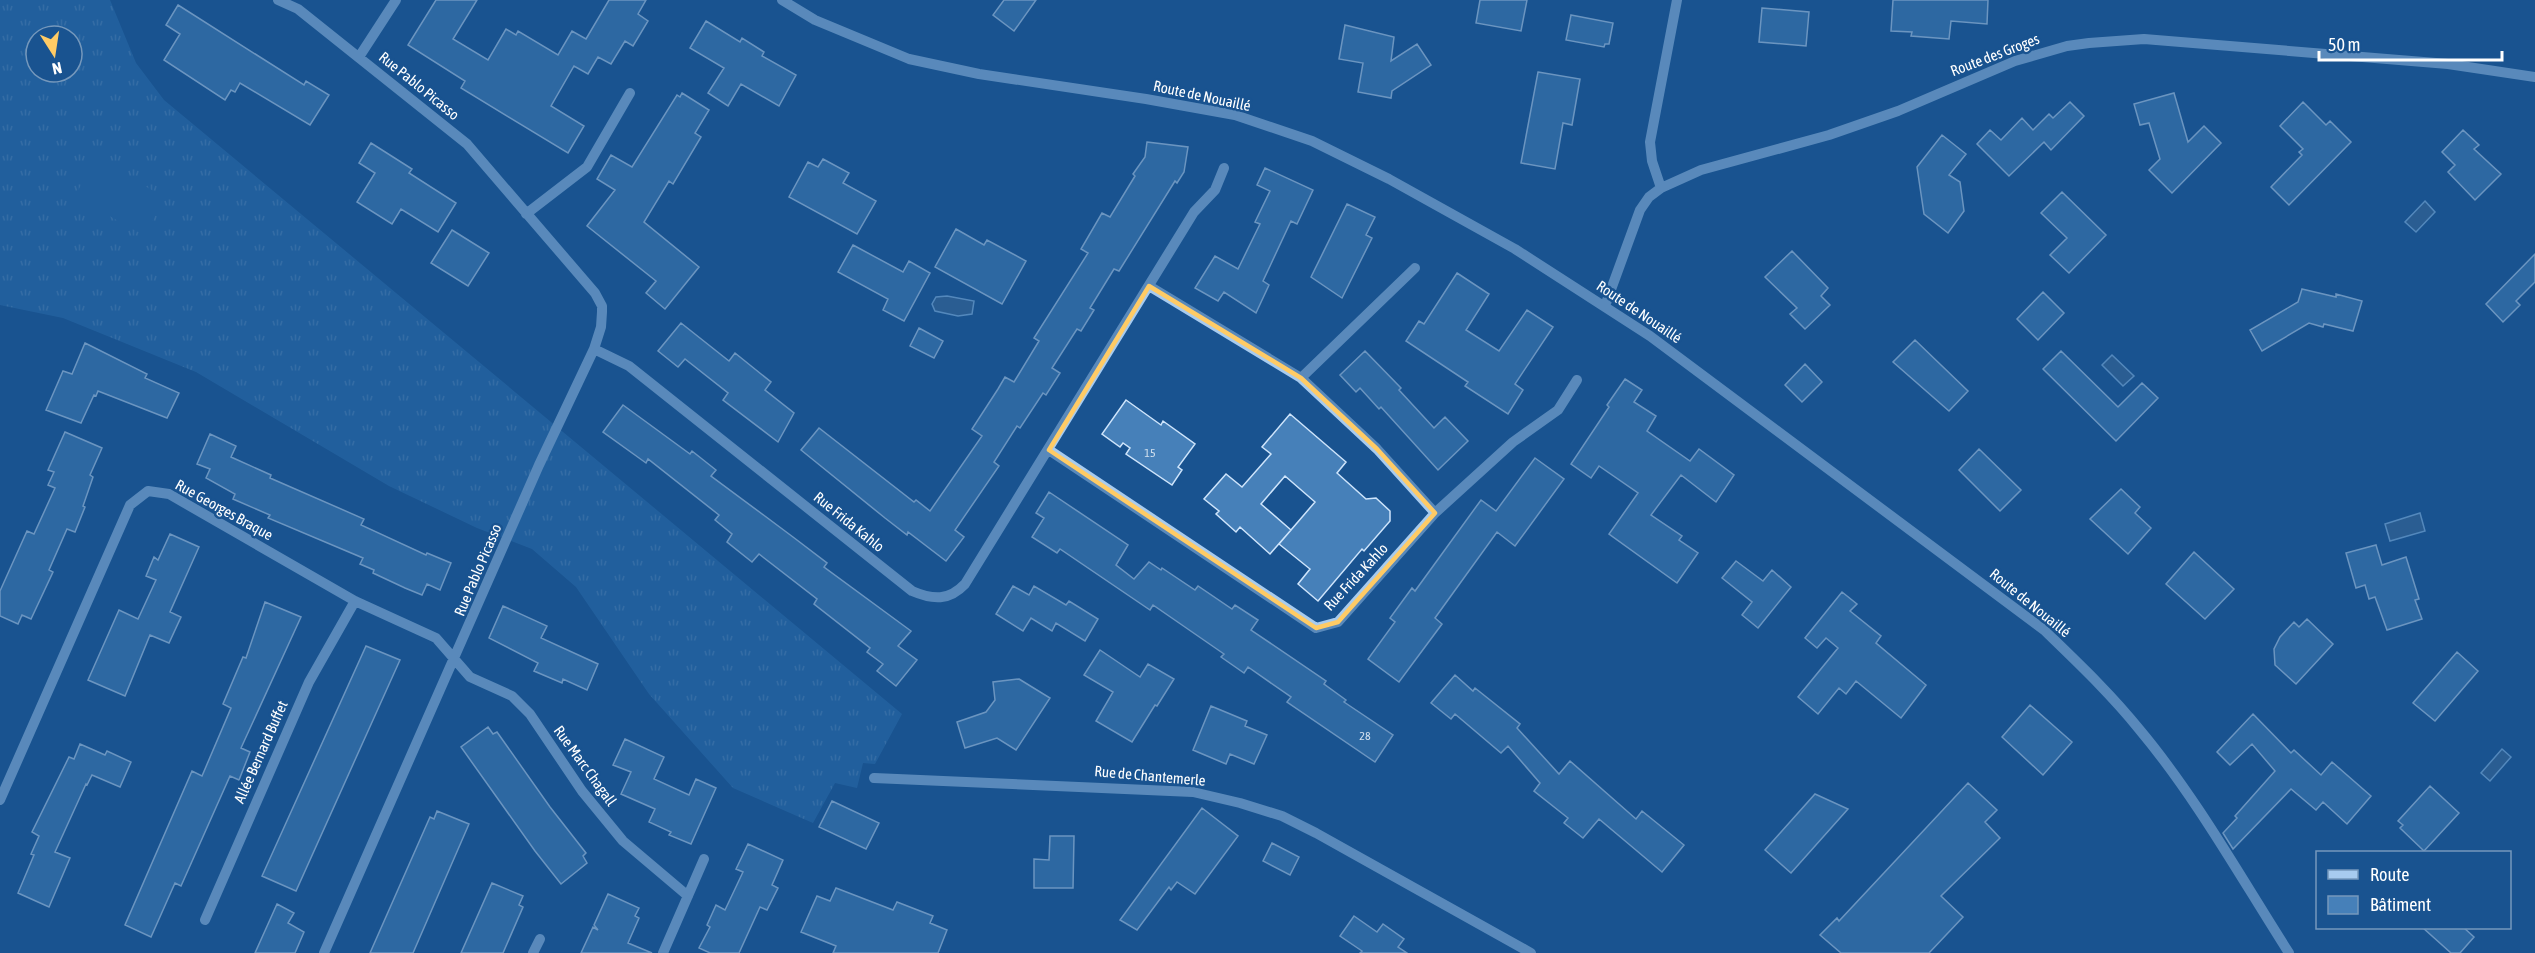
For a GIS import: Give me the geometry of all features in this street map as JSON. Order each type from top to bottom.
[{"type":"street","name":"Rue Pablo Picasso","points":[[278,0],[298,9],[467,144],[602,306],[601,327],[594,349],[539,465],[455,661],[324,953]]},
{"type":"street","points":[[359,57],[396,0]]},
{"type":"street","name":"Route de Nouaillé","points":[[782,0],[815,20],[909,59],[979,74],[1235,115],[1312,141],[1389,179],[1504,243],[1605,306],[1737,399],[2052,638],[2093,677],[2139,729],[2181,784],[2289,953]]},
{"type":"street","points":[[1605,306],[1640,210],[1649,197],[1660,188],[1652,161],[1650,142],[1677,0]]},
{"type":"street","name":"Route des Groges","points":[[1660,188],[1701,170],[1829,135],[1898,111],[2015,61],[2067,46],[2089,43],[2144,39],[2448,64],[2535,77]]},
{"type":"street","points":[[526,214],[587,167],[630,93]]},
{"type":"street","name":"Rue Frida Kahlo","points":[[594,349],[629,366],[912,591],[927,598],[950,595],[956,593],[965,584],[1194,212],[1215,190],[1224,168]]},
{"type":"street","points":[[1301,378],[1415,268]]},
{"type":"street","points":[[1149,286],[1301,378],[1377,449],[1435,513]]},
{"type":"street","name":"Rue Frida Kahlo","points":[[1049,450],[1316,628],[1338,622],[1435,513],[1513,442],[1558,410],[1577,380]]},
{"type":"street","name":"Rue Georges Braque","points":[[0,800],[130,505],[148,491],[169,494],[356,601],[436,638],[455,661]]},
{"type":"street","name":"Allée Bernard Buffet","points":[[205,920],[309,682],[356,601]]},
{"type":"street","name":"Rue Marc Chagall","points":[[455,661],[470,677],[512,696],[530,714],[582,791],[623,841],[688,896]]},
{"type":"street","name":"Rue de Chantemerle","points":[[874,778],[1138,788],[1193,792],[1239,802],[1282,816],[1316,833],[1531,953]]},
{"type":"street","points":[[663,953],[704,859]]},
{"type":"street","points":[[533,953],[540,939]]},
{"type":"highlighted area","points":[[1149,286],[1301,378],[1377,449],[1435,513],[1338,622],[1316,628],[1049,450]]},
{"type":"green space","points":[[0,0],[110,0],[136,63],[164,100],[902,714],[875,764],[863,763],[857,788],[835,783],[813,823],[733,788],[649,694],[576,587],[532,549],[477,528],[389,486],[196,372],[63,318],[0,305]]},
{"type":"green space","points":[[94,162],[102,162],[159,194],[164,200],[146,232],[138,232],[81,200],[76,194]]},
{"type":"shaded area","points":[[2425,201],[2435,212],[2416,232],[2405,222]]},
{"type":"shaded area","points":[[947,296],[974,301],[972,314],[958,316],[935,311],[932,304],[936,297]]},
{"type":"shaded area","points":[[2112,355],[2134,376],[2123,386],[2102,365]]},
{"type":"shaded area","points":[[2420,513],[2425,531],[2390,541],[2385,524]]},
{"type":"shaded area","points":[[2502,749],[2511,757],[2490,781],[2481,773]]},
{"type":"building","points":[[436,0],[477,0],[453,39],[488,60],[506,29],[516,35],[518,31],[558,55],[572,31],[586,39],[609,0],[646,0],[638,14],[648,21],[633,46],[625,41],[611,64],[598,57],[588,74],[574,66],[551,106],[584,126],[568,153],[461,88],[465,81],[408,45]]},
{"type":"building","points":[[1004,0],[1036,0],[1014,31],[993,15]]},
{"type":"building","points":[[1480,0],[1527,0],[1521,31],[1476,23]]},
{"type":"building","points":[[1893,0],[1988,0],[1987,24],[1951,21],[1949,39],[1911,36],[1912,32],[1891,31]]},
{"type":"building","points":[[178,5],[304,85],[306,81],[329,95],[310,125],[240,83],[235,92],[231,90],[225,100],[164,60],[180,34],[166,25]]},
{"type":"building","points":[[1762,8],[1809,12],[1806,46],[1759,42]]},
{"type":"building","points":[[1571,15],[1613,23],[1609,44],[1605,44],[1604,47],[1566,40]]},
{"type":"building","points":[[706,21],[740,42],[742,38],[764,52],[762,56],[796,75],[779,106],[741,84],[728,106],[708,93],[724,68],[690,48]]},
{"type":"building","points":[[1345,25],[1394,37],[1391,61],[1417,44],[1431,65],[1392,91],[1391,98],[1358,92],[1363,63],[1339,59]]},
{"type":"building","points":[[1538,72],[1580,79],[1572,125],[1563,123],[1555,169],[1521,163]]},
{"type":"building","points":[[682,93],[709,110],[695,133],[701,137],[673,184],[669,181],[644,222],[699,267],[665,309],[646,293],[656,281],[587,226],[615,190],[597,179],[611,155],[632,167],[677,95],[680,97]]},
{"type":"building","points":[[2174,93],[2188,142],[2204,126],[2221,143],[2172,193],[2149,170],[2160,159],[2149,123],[2140,125],[2134,104]]},
{"type":"building","points":[[2070,102],[2084,116],[2051,150],[2044,142],[2009,176],[1977,144],[1990,130],[2001,140],[2022,118],[2033,130],[2049,114],[2053,118]]},
{"type":"building","points":[[2303,102],[2326,125],[2330,121],[2351,142],[2289,205],[2271,187],[2302,155],[2299,152],[2303,149],[2280,126]]},
{"type":"building","points":[[2463,130],[2479,145],[2474,149],[2501,174],[2475,200],[2448,172],[2455,165],[2442,152]]},
{"type":"building","points":[[1942,135],[1966,154],[1949,175],[1960,182],[1964,211],[1948,233],[1924,214],[1917,167]]},
{"type":"building","points":[[1147,142],[1188,147],[1184,172],[1177,183],[1175,181],[1119,271],[1114,269],[1090,308],[1094,310],[1081,331],[1077,329],[1052,368],[1060,373],[1046,395],[1043,393],[1020,428],[1017,426],[994,462],[999,466],[955,530],[964,537],[946,561],[908,532],[907,535],[801,450],[819,428],[914,502],[916,500],[930,511],[982,436],[972,429],[1005,377],[1014,382],[1039,341],[1034,338],[1088,253],[1081,249],[1102,213],[1110,217],[1145,157]]},
{"type":"building","points":[[371,143],[412,169],[409,173],[456,203],[438,232],[401,209],[392,224],[357,202],[375,173],[359,163]]},
{"type":"building","points":[[823,159],[849,173],[843,183],[876,201],[857,234],[789,197],[808,162],[818,167]]},
{"type":"building","points":[[1265,168],[1313,190],[1297,224],[1291,221],[1263,281],[1269,285],[1256,313],[1224,292],[1218,301],[1195,288],[1215,256],[1238,269],[1260,224],[1255,222],[1270,191],[1257,185]]},
{"type":"building","points":[[2062,192],[2106,235],[2069,273],[2050,255],[2067,238],[2041,213]]},
{"type":"building","points":[[1347,204],[1375,217],[1366,235],[1372,238],[1342,298],[1311,277]]},
{"type":"building","points":[[956,229],[984,245],[987,240],[1026,261],[1002,304],[935,267]]},
{"type":"building","points":[[452,230],[489,253],[468,286],[431,263]]},
{"type":"building","points":[[853,245],[903,272],[909,261],[930,273],[904,321],[883,310],[888,299],[838,272]]},
{"type":"building","points":[[1792,251],[1828,288],[1821,296],[1830,305],[1805,329],[1790,314],[1797,308],[1765,277]]},
{"type":"building","points":[[2535,254],[2535,282],[2516,301],[2520,305],[2503,322],[2486,304]]},
{"type":"building","points":[[1457,273],[1489,294],[1466,330],[1499,351],[1527,310],[1553,327],[1515,384],[1523,390],[1508,414],[1465,386],[1468,382],[1406,341],[1419,321],[1424,324]]},
{"type":"building","points":[[2302,289],[2362,301],[2353,331],[2309,323],[2262,351],[2250,330],[2298,302]]},
{"type":"building","points":[[2043,292],[2064,313],[2038,340],[2017,319]]},
{"type":"building","points":[[681,323],[729,361],[735,353],[771,382],[765,390],[794,413],[778,442],[723,400],[728,393],[685,359],[678,367],[658,351]]},
{"type":"building","points":[[919,328],[943,341],[934,358],[910,346]]},
{"type":"building","points":[[1915,340],[1968,391],[1949,411],[1893,362]]},
{"type":"building","points":[[85,343],[147,374],[145,378],[179,393],[167,418],[98,391],[81,423],[46,410],[63,371],[72,374]]},
{"type":"building","points":[[1365,351],[1401,388],[1399,390],[1434,428],[1445,417],[1468,441],[1438,470],[1381,407],[1379,409],[1360,388],[1356,392],[1340,375]]},
{"type":"building","points":[[2061,351],[2118,407],[2142,383],[2158,398],[2116,441],[2043,369]]},
{"type":"building","points":[[1805,364],[1822,382],[1802,402],[1785,385]]},
{"type":"building","points":[[1625,379],[1642,390],[1634,402],[1656,416],[1647,431],[1690,461],[1699,449],[1734,475],[1716,502],[1681,475],[1651,515],[1682,536],[1679,540],[1698,553],[1677,583],[1609,534],[1638,493],[1599,466],[1591,478],[1571,464]]},
{"type":"building","points":[[1126,400],[1161,425],[1163,421],[1195,444],[1178,467],[1182,470],[1172,485],[1126,454],[1130,448],[1123,443],[1120,447],[1102,434]]},
{"type":"building","points":[[623,405],[690,454],[692,451],[716,470],[711,476],[827,563],[824,567],[911,631],[898,646],[917,660],[896,686],[877,671],[883,664],[867,652],[870,648],[814,604],[817,599],[759,554],[752,562],[727,542],[732,534],[715,520],[719,515],[648,459],[646,463],[603,432]]},
{"type":"building","points":[[1290,414],[1346,462],[1337,473],[1366,499],[1376,498],[1390,511],[1390,521],[1364,551],[1362,549],[1318,601],[1298,584],[1310,569],[1279,544],[1291,530],[1270,554],[1240,527],[1236,532],[1216,514],[1219,511],[1204,499],[1226,474],[1242,487],[1271,454],[1262,447]],"holes":[[[1285,476],[1315,502],[1291,530],[1261,504]]]},
{"type":"building","points":[[65,432],[102,448],[90,475],[93,477],[75,532],[67,529],[49,570],[53,572],[31,619],[22,615],[18,624],[0,616],[0,591],[27,531],[34,534],[55,488],[48,485],[54,472],[48,470]]},
{"type":"building","points":[[210,434],[236,446],[231,457],[271,475],[270,478],[364,519],[361,525],[426,555],[427,553],[451,563],[440,590],[427,584],[422,595],[405,588],[373,573],[374,570],[360,564],[363,558],[268,518],[270,515],[233,499],[235,494],[206,478],[210,469],[197,464]]},
{"type":"building","points":[[1979,449],[2021,490],[2000,511],[1959,470]]},
{"type":"building","points":[[1535,458],[1564,479],[1515,546],[1497,532],[1435,618],[1442,624],[1399,682],[1368,659],[1395,622],[1390,618],[1412,588],[1415,591],[1481,500],[1496,511]]},
{"type":"building","points":[[2121,489],[2140,507],[2135,513],[2151,528],[2128,554],[2090,519]]},
{"type":"building","points":[[1049,492],[1128,545],[1116,565],[1134,579],[1149,562],[1195,590],[1198,586],[1232,609],[1235,605],[1258,620],[1251,630],[1326,681],[1324,684],[1346,700],[1344,702],[1393,735],[1375,762],[1287,702],[1291,697],[1248,667],[1244,673],[1221,657],[1224,654],[1153,605],[1150,610],[1060,549],[1057,553],[1032,537],[1044,518],[1036,513]]},
{"type":"building","points":[[170,534],[199,547],[170,612],[181,617],[169,643],[150,635],[125,696],[88,680],[119,610],[138,619],[156,580],[146,576],[154,557],[158,560]]},
{"type":"building","points":[[2376,545],[2382,565],[2406,557],[2419,599],[2415,600],[2422,619],[2387,630],[2375,597],[2369,599],[2365,585],[2356,588],[2346,553]]},
{"type":"building","points":[[2194,552],[2234,589],[2205,619],[2166,584]]},
{"type":"building","points":[[1736,561],[1763,581],[1772,570],[1791,587],[1758,628],[1742,615],[1752,602],[1722,578]]},
{"type":"building","points":[[1013,586],[1029,595],[1034,586],[1066,605],[1069,601],[1098,619],[1085,641],[1056,623],[1052,631],[1031,618],[1023,631],[996,614]]},
{"type":"building","points":[[1842,592],[1857,604],[1850,611],[1881,636],[1876,643],[1926,685],[1901,718],[1856,681],[1846,694],[1839,688],[1818,714],[1798,697],[1838,648],[1826,638],[1817,648],[1805,638]]},
{"type":"building","points":[[265,602],[301,617],[241,748],[250,752],[239,780],[230,776],[181,886],[175,883],[151,937],[125,925],[192,771],[202,776],[231,708],[223,704],[243,657],[246,658]]},
{"type":"building","points":[[503,606],[547,626],[541,638],[598,664],[587,690],[563,679],[562,683],[534,671],[538,663],[489,638]]},
{"type":"building","points":[[2307,619],[2333,644],[2296,684],[2275,665],[2274,649],[2280,637],[2294,622],[2299,627]]},
{"type":"building","points":[[366,646],[400,660],[296,891],[262,876]]},
{"type":"building","points":[[1100,650],[1140,677],[1148,664],[1174,679],[1132,742],[1096,721],[1113,692],[1084,675]]},
{"type":"building","points":[[2457,652],[2478,671],[2435,721],[2413,703]]},
{"type":"building","points":[[1455,675],[1473,691],[1475,688],[1520,724],[1517,728],[1559,774],[1570,761],[1636,819],[1642,811],[1684,845],[1662,872],[1599,819],[1583,838],[1564,823],[1568,818],[1534,791],[1540,783],[1508,746],[1501,753],[1455,714],[1451,719],[1431,703]]},
{"type":"building","points":[[1019,679],[1050,698],[1016,750],[997,738],[965,748],[957,722],[986,712],[995,700],[993,682]]},
{"type":"building","points":[[2030,705],[2072,742],[2043,775],[2002,737]]},
{"type":"building","points":[[1211,706],[1247,721],[1245,726],[1267,735],[1254,764],[1230,754],[1226,764],[1193,750]]},
{"type":"building","points":[[2253,714],[2291,753],[2294,750],[2321,775],[2332,762],[2371,796],[2347,824],[2323,802],[2316,810],[2291,789],[2233,849],[2223,833],[2275,771],[2252,744],[2230,765],[2217,752]]},
{"type":"building","points":[[488,727],[493,734],[497,732],[586,853],[583,856],[587,863],[561,884],[461,747]]},
{"type":"building","points":[[625,739],[664,757],[654,779],[689,795],[696,779],[716,788],[691,844],[669,835],[671,832],[649,822],[655,809],[621,794],[631,772],[613,765]]},
{"type":"building","points":[[80,744],[105,755],[107,751],[131,762],[120,787],[92,775],[86,784],[55,852],[70,858],[49,907],[18,893],[34,855],[31,854],[39,836],[32,832],[69,757],[74,759]]},
{"type":"building","points":[[1968,783],[1997,810],[1985,822],[2000,838],[1941,896],[1963,917],[1929,953],[1841,953],[1820,935],[1837,918],[1839,921]]},
{"type":"building","points":[[2430,786],[2459,813],[2424,851],[2400,828],[2403,825],[2398,821]]},
{"type":"building","points":[[1815,794],[1848,809],[1791,873],[1765,850]]},
{"type":"building","points":[[832,801],[879,823],[866,849],[819,827]]},
{"type":"building","points":[[1202,808],[1238,836],[1195,894],[1177,882],[1171,890],[1169,887],[1137,930],[1120,920]]},
{"type":"building","points":[[437,811],[469,824],[413,953],[370,953],[430,817],[434,819]]},
{"type":"building","points":[[1050,836],[1074,836],[1073,888],[1034,888],[1034,859],[1049,860]]},
{"type":"building","points":[[1272,843],[1299,857],[1290,875],[1263,861]]},
{"type":"building","points":[[748,844],[783,860],[772,885],[778,888],[767,910],[760,907],[739,953],[710,953],[699,948],[710,927],[707,925],[716,905],[725,910],[743,872],[736,869]]},
{"type":"building","points":[[492,883],[523,896],[519,905],[523,907],[503,953],[461,953]]},
{"type":"building","points":[[836,888],[893,910],[897,902],[933,916],[930,923],[947,930],[938,953],[833,953],[836,946],[801,932],[817,896],[830,901]]},
{"type":"building","points":[[608,894],[639,908],[635,916],[639,918],[628,943],[652,953],[581,953],[593,927],[598,930],[594,925]]},
{"type":"building","points":[[277,904],[294,913],[288,923],[304,932],[295,953],[255,953]]},
{"type":"building","points":[[1354,916],[1377,932],[1383,924],[1404,939],[1398,947],[1407,953],[1360,953],[1362,951],[1340,936]]},
{"type":"building","points":[[2424,929],[2465,929],[2474,937],[2460,953],[2451,953]]}]
